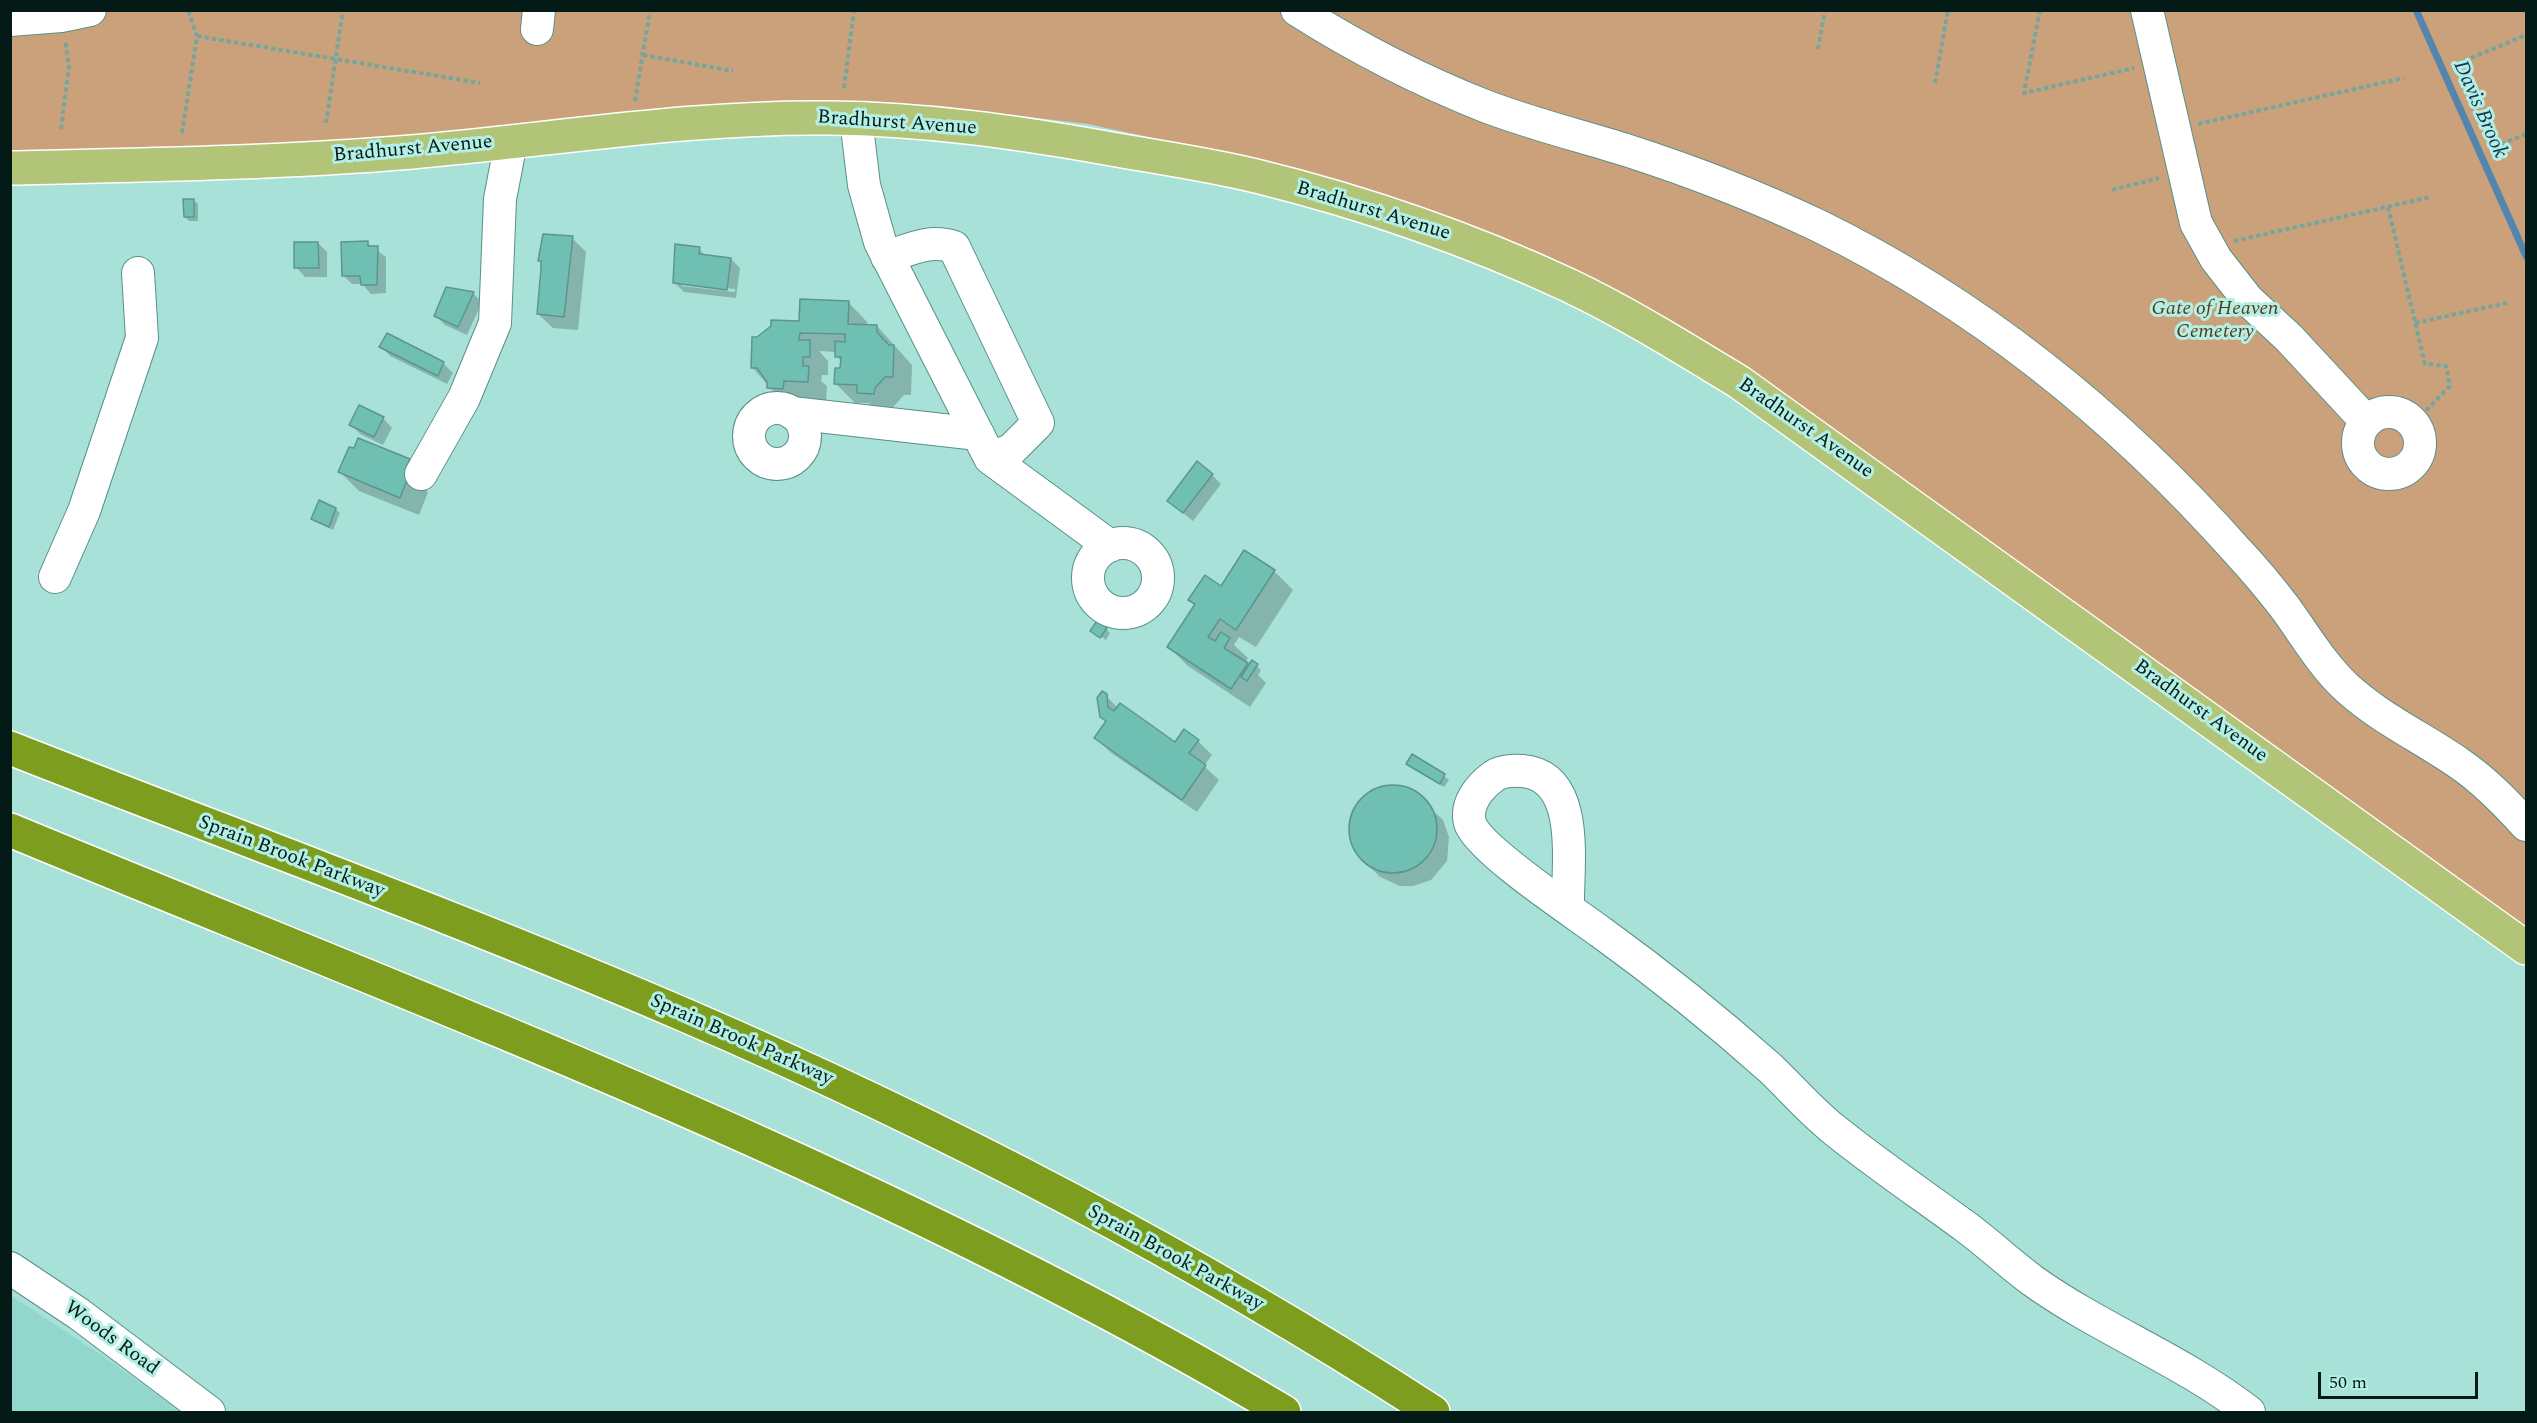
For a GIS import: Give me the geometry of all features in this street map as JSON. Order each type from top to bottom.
[{"type":"highway","name":"Sprain Brook Parkway","points":[[10,748],[599,979],[822,1077],[1028,1178],[1162,1250],[1294,1326],[1433,1413]]},
{"type":"highway","points":[[10,830],[783,1152],[999,1256],[1127,1323],[1284,1413]]},
{"type":"main road","name":"Bradhurst Avenue","points":[[10,168],[237,163],[403,152],[754,119],[856,119],[909,121],[994,130],[1256,176],[1367,208],[1465,241],[1569,286],[1647,326],[1739,382],[2526,948]]},
{"type":"street","points":[[1297,10],[1377,58],[1488,107],[1696,174],[1816,225],[1875,255],[2014,344],[2081,397],[2178,486],[2242,555],[2282,604],[2316,653],[2347,688],[2386,717],[2463,765],[2497,794],[2526,825]]},
{"type":"street","points":[[2147,10],[2196,223],[2210,247],[2248,300],[2289,338],[2366,421]]},
{"type":"street","points":[[10,20],[75,13]]},
{"type":"street","points":[[856,119],[864,185],[880,242],[984,446],[1110,546]]},
{"type":"street","points":[[421,474],[464,398],[495,323],[500,199],[511,142]]},
{"type":"street","points":[[792,413],[1011,450],[1038,423],[954,247],[942,243],[925,243],[887,257]]},
{"type":"street","points":[[55,577],[84,511],[142,338],[138,273]]},
{"type":"street","points":[[2387,412],[2400,414],[2413,423],[2420,437],[2416,460],[2400,473],[2383,475],[2372,470],[2363,462],[2358,449],[2360,430],[2366,421],[2387,412]]},
{"type":"street","points":[[1568,908],[1670,984],[1771,1070],[1830,1126],[1901,1182],[1968,1228],[2034,1282],[2176,1363],[2249,1413]]},
{"type":"street","name":"Woods Road","points":[[10,1268],[79,1314],[208,1413]]},
{"type":"path","points":[[182,134],[197,36],[188,10]]},
{"type":"path","points":[[326,123],[343,10]]},
{"type":"path","points":[[635,102],[650,10]]},
{"type":"path","points":[[844,88],[854,10]]},
{"type":"path","points":[[1818,49],[1825,10]]},
{"type":"path","points":[[1935,82],[1948,10]]},
{"type":"path","points":[[2040,10],[2024,93],[2160,63]]},
{"type":"path","points":[[61,129],[75,13]]},
{"type":"path","points":[[2464,61],[2526,35]]},
{"type":"path","points":[[197,36],[480,84]]},
{"type":"path","points":[[643,55],[733,71]]},
{"type":"path","points":[[2174,129],[2404,78]]},
{"type":"path","points":[[2501,144],[2526,134]]},
{"type":"path","points":[[2112,190],[2183,172]]},
{"type":"path","points":[[2210,247],[2431,197]]},
{"type":"path","points":[[2388,207],[2425,364],[2446,366],[2450,386],[2413,423]]},
{"type":"path","points":[[2415,323],[2507,303]]},
{"type":"shaded area","points":[[10,1295],[106,1358],[180,1412],[11,1412]]},
{"type":"green space","name":"Gate of Heaven Cemetery","points":[[11,11],[2526,11],[2526,931],[1740,364],[1584,274],[1500,237],[1404,202],[1288,167],[1088,124],[962,109],[832,102],[333,143],[11,154]]},
{"type":"building","points":[[183,199],[194,199],[194,217],[184,217]]},
{"type":"building","points":[[543,234],[573,236],[564,317],[537,314],[541,269],[541,261],[538,261]]},
{"type":"building","points":[[368,241],[368,246],[378,246],[377,285],[361,285],[360,276],[342,276],[341,242]]},
{"type":"building","points":[[294,242],[318,242],[319,268],[294,268]]},
{"type":"building","points":[[675,244],[700,247],[699,254],[731,258],[727,290],[673,283]]},
{"type":"building","points":[[446,287],[474,292],[458,327],[434,316]]},
{"type":"building","points":[[800,299],[849,301],[848,324],[877,325],[877,332],[889,345],[894,345],[893,377],[885,377],[875,388],[874,394],[857,393],[857,385],[834,384],[835,368],[840,368],[841,357],[835,357],[835,341],[845,342],[845,334],[800,333],[799,340],[810,340],[810,357],[803,357],[803,366],[809,366],[808,382],[784,381],[783,389],[767,388],[767,382],[757,368],[751,368],[752,337],[757,337],[771,326],[771,320],[799,321]]},
{"type":"building","points":[[387,333],[444,362],[438,376],[379,347]]},
{"type":"building","points":[[359,405],[384,417],[374,437],[349,425]]},
{"type":"building","points":[[358,438],[410,459],[405,470],[410,472],[400,498],[338,472],[349,447],[354,448]]},
{"type":"building","points":[[1197,461],[1213,474],[1183,513],[1167,501]]},
{"type":"building","points":[[319,500],[336,508],[329,527],[311,519]]},
{"type":"building","points":[[1244,550],[1275,570],[1236,630],[1220,619],[1208,637],[1215,641],[1221,632],[1230,638],[1224,648],[1248,663],[1231,689],[1167,647],[1195,604],[1188,600],[1205,575],[1221,586]]},
{"type":"building","points":[[1097,621],[1107,628],[1100,638],[1090,631]]},
{"type":"building","points":[[1252,660],[1258,664],[1247,681],[1241,677]]},
{"type":"building","points":[[1102,691],[1107,694],[1108,707],[1114,711],[1120,703],[1175,742],[1184,729],[1199,740],[1189,753],[1206,765],[1182,800],[1094,738],[1106,721],[1100,717],[1097,698]]},
{"type":"building","points":[[1412,754],[1445,774],[1440,784],[1406,764]]},
{"type":"building","points":[[1393,785],[1410,789],[1424,798],[1433,812],[1437,829],[1433,846],[1424,860],[1410,869],[1393,873],[1376,869],[1362,860],[1353,846],[1349,829],[1353,812],[1362,798],[1376,789]]},
{"type":"waterway","name":"Davis Brook","points":[[2416,10],[2526,256]]}]
